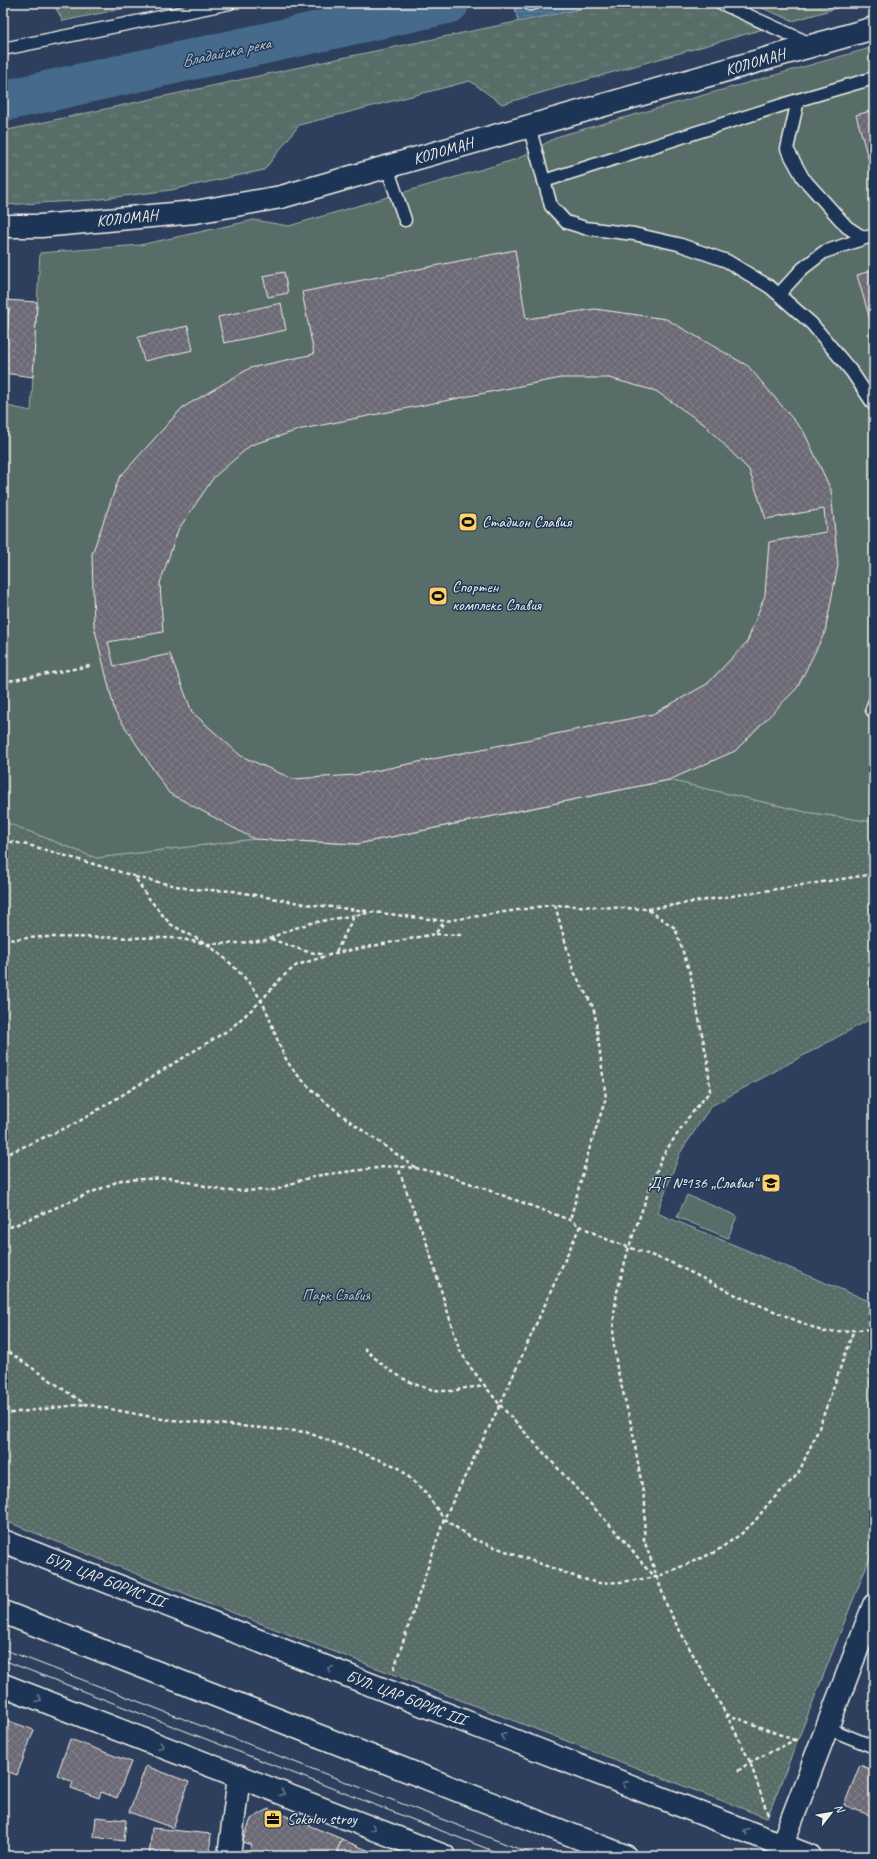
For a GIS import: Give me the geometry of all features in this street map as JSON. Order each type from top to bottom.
[{"type":"street","name":"КОЛОМАН","points":[[3,226],[41,226],[195,212],[281,197],[874,28]]},
{"type":"street","name":"БУЛ. ЦАР БОРИС III","points":[[3,1541],[810,1856]]},
{"type":"street","points":[[782,1845],[874,1605]]},
{"type":"street","points":[[3,1612],[625,1856]]},
{"type":"street","points":[[3,1685],[444,1856]]},
{"type":"street","points":[[229,1856],[239,1776]]},
{"type":"lane","points":[[3,49],[230,3]]},
{"type":"lane","points":[[721,3],[814,45]]},
{"type":"lane","points":[[544,181],[798,100],[874,78]]},
{"type":"lane","points":[[798,100],[787,149],[803,178],[847,228],[869,236]]},
{"type":"lane","points":[[529,126],[551,206],[566,222],[585,228],[634,234],[678,244],[727,261],[770,286],[812,324],[852,372],[874,405]]},
{"type":"lane","points":[[387,167],[405,220]]},
{"type":"lane","points":[[779,294],[802,269],[824,252],[869,236]]},
{"type":"lane","points":[[828,1725],[874,1746]]},
{"type":"path","points":[[3,10],[7,3]]},
{"type":"path","points":[[3,682],[90,666]]},
{"type":"path","points":[[3,840],[32,846],[134,876],[190,889],[233,891],[306,904],[445,921],[555,905],[647,909],[874,874]]},
{"type":"path","points":[[134,876],[147,896],[170,924],[207,944],[238,969],[261,1000],[278,1044],[294,1071],[321,1098],[351,1122],[416,1168]]},
{"type":"path","points":[[555,905],[573,970],[593,1007],[606,1098],[589,1150],[570,1220]]},
{"type":"path","points":[[647,909],[675,928],[690,973],[708,1064],[710,1091],[688,1118],[663,1155],[629,1247],[617,1292],[613,1339],[617,1368],[632,1428],[645,1504],[644,1540],[668,1609],[726,1714],[750,1762],[770,1818]]},
{"type":"path","points":[[336,953],[357,910]]},
{"type":"path","points":[[3,940],[41,937],[175,938],[207,944],[240,943],[267,940],[286,931],[311,923],[373,912]]},
{"type":"path","points":[[435,934],[445,921]]},
{"type":"path","points":[[3,1156],[78,1122],[230,1029],[261,1000],[281,978],[297,965],[327,955],[435,934],[461,935]]},
{"type":"path","points":[[270,938],[305,951],[327,955]]},
{"type":"path","points":[[398,1167],[410,1204],[426,1241],[459,1349],[471,1368],[500,1405],[629,1546],[645,1567],[657,1578]]},
{"type":"path","points":[[3,1230],[121,1180],[170,1178],[226,1191],[276,1190],[298,1181],[321,1175],[369,1168],[416,1168],[470,1182],[570,1220],[606,1239],[670,1262],[740,1297],[824,1332],[874,1329]]},
{"type":"path","points":[[385,1690],[444,1519],[500,1405],[580,1226]]},
{"type":"path","points":[[3,1414],[85,1404],[162,1419],[306,1432],[398,1467],[425,1492],[444,1519],[473,1539],[579,1578],[599,1583],[621,1582],[657,1578],[715,1552],[728,1544],[755,1521],[768,1504],[798,1474],[819,1428],[854,1329]]},
{"type":"path","points":[[3,1348],[85,1404]]},
{"type":"path","points":[[364,1348],[387,1370],[400,1378],[433,1390],[452,1391],[485,1386]]},
{"type":"path","points":[[726,1714],[794,1740]]},
{"type":"path","points":[[738,1771],[750,1762],[828,1725]]},
{"type":"green space","points":[[53,3],[150,3],[63,21]]},
{"type":"green space","points":[[608,3],[704,3],[767,28],[502,104],[470,81],[299,125],[264,170],[171,190],[93,200],[3,205],[3,131],[351,56]]},
{"type":"green space","points":[[750,3],[854,3],[793,21]]},
{"type":"green space","name":"Спортен комплекс Славия","points":[[874,47],[874,822],[806,812],[669,780],[357,844],[254,839],[96,858],[3,821],[3,405],[31,411],[40,253],[140,245],[254,220],[289,226],[517,159],[559,136]]},
{"type":"green space","name":"Парк Славия","points":[[669,780],[806,812],[874,822],[874,1017],[711,1106],[680,1153],[657,1213],[874,1303],[874,1547],[767,1818],[231,1612],[3,1520],[3,821],[96,858],[254,839],[357,844]]},
{"type":"green space","points":[[687,1195],[737,1216],[728,1238],[677,1217]]},
{"type":"water","points":[[514,3],[608,3],[518,22]]},
{"type":"building","points":[[874,110],[874,179],[856,115]]},
{"type":"building","points":[[515,250],[526,319],[595,309],[666,319],[748,366],[804,432],[831,490],[838,565],[825,632],[797,688],[735,751],[669,780],[357,844],[254,839],[169,793],[115,712],[94,626],[92,554],[119,478],[182,408],[250,368],[314,354],[302,292]],"holes":[[[561,378],[609,378],[656,391],[705,425],[749,470],[766,519],[824,509],[826,532],[769,542],[765,595],[747,642],[707,684],[653,714],[355,775],[293,779],[241,756],[192,712],[170,654],[114,666],[108,642],[163,632],[160,583],[178,530],[214,477],[251,445],[302,429]]]},
{"type":"building","points":[[874,270],[874,333],[857,275]]},
{"type":"building","points":[[284,272],[288,293],[268,297],[263,276]]},
{"type":"building","points":[[5,300],[37,302],[33,377],[3,373],[3,339],[7,339],[9,308],[4,307]]},
{"type":"building","points":[[281,303],[286,330],[224,343],[218,317]]},
{"type":"building","points":[[3,307],[9,308],[7,339],[3,339]]},
{"type":"building","points":[[188,326],[193,350],[144,361],[138,337]]},
{"type":"building","points":[[3,1719],[34,1730],[17,1775],[3,1770]]},
{"type":"building","points":[[70,1739],[131,1762],[117,1798],[101,1792],[99,1798],[71,1788],[73,1782],[57,1775]]},
{"type":"building","points":[[860,1765],[874,1771],[874,1817],[844,1805]]},
{"type":"building","points":[[146,1766],[189,1782],[173,1828],[129,1812]]},
{"type":"building","points":[[269,1809],[342,1839],[335,1856],[248,1856],[252,1845],[242,1842],[251,1819]]},
{"type":"building","points":[[96,1817],[126,1820],[124,1841],[94,1837]]},
{"type":"building","points":[[152,1828],[211,1834],[209,1856],[149,1856]]},
{"type":"building","points":[[342,1839],[348,1842],[382,1856],[335,1856]]},
{"type":"waterway","name":"Владайска река","points":[[3,101],[449,3]]},
{"type":"tram line","points":[[3,1649],[537,1856]]},
{"type":"tram line","points":[[3,1660],[506,1856]]},
{"type":"place","name":"Стадион Славия","points":[[468,522]]},
{"type":"place","name":"Спортен комплекс Славия","points":[[438,596]]},
{"type":"place","name":"ДГ №136 „Славия“","points":[[771,1183]]},
{"type":"place","name":"Sokolov stroy","points":[[273,1819]]}]
